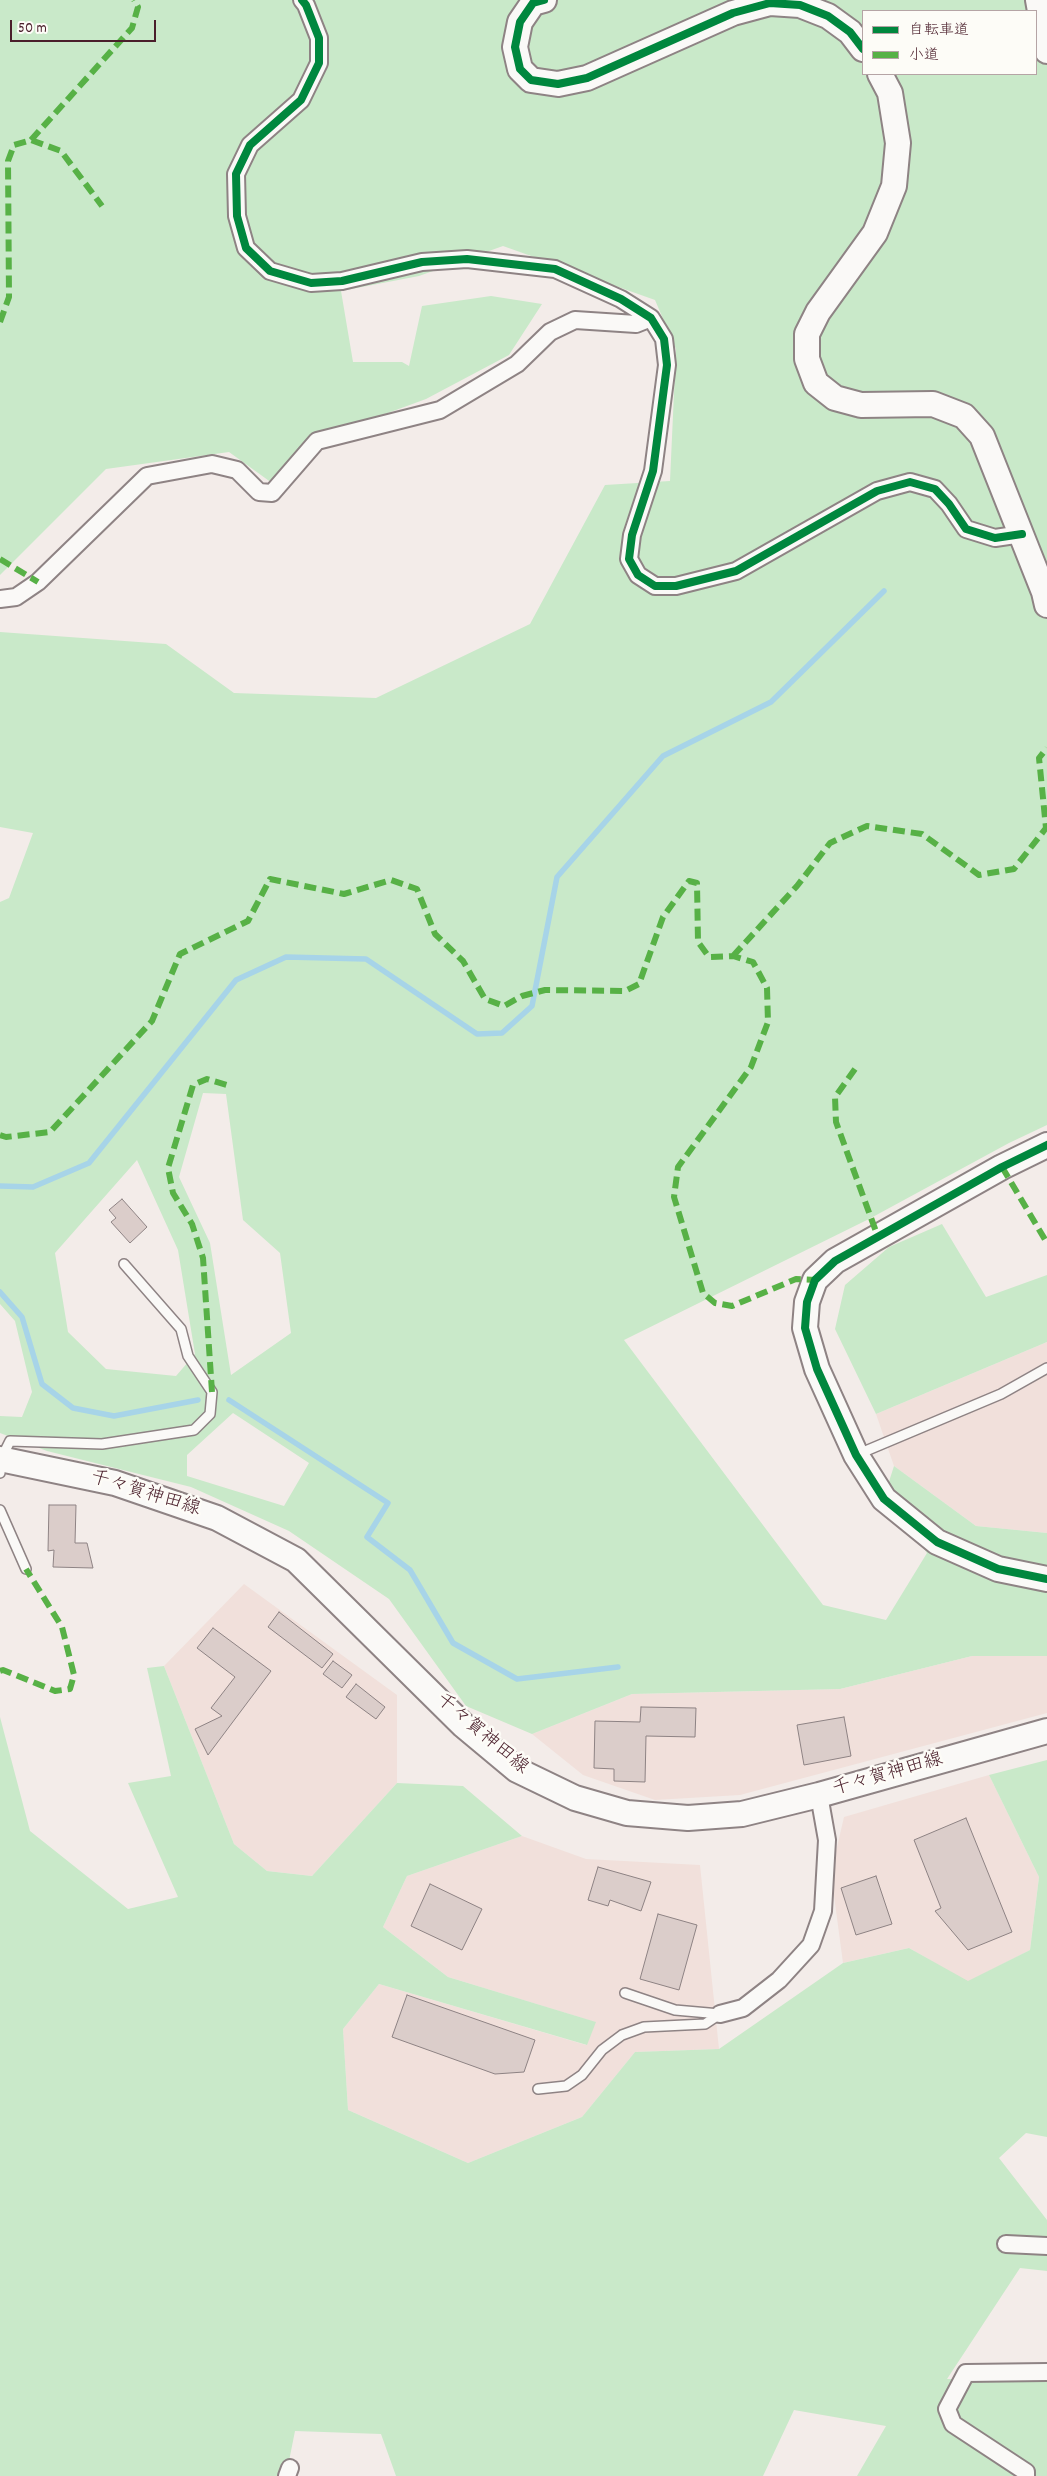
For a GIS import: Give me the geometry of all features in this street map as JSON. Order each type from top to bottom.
[{"type":"street","points":[[302,0],[306,5],[319,38],[319,63],[301,100],[250,145],[236,174],[237,216],[246,248],[270,271],[311,283],[342,281],[422,262],[467,259],[555,269],[621,299],[650,318],[664,339],[667,365],[653,471],[632,535],[629,559],[638,575],[655,586],[676,586],[736,570],[877,491],[910,482],[935,489],[949,504],[966,529],[995,538],[1022,534]]},
{"type":"street","points":[[544,0],[533,3],[520,22],[515,47],[520,69],[531,80],[558,84],[587,78],[733,13],[770,3],[800,5],[828,16],[850,32],[862,48]]},
{"type":"street","points":[[1038,0],[1047,51]]},
{"type":"street","points":[[881,75],[890,93],[898,143],[894,186],[875,233],[818,312],[807,334],[807,359],[816,383],[835,398],[861,405],[933,404],[964,416],[982,436],[1022,534],[1047,605]]},
{"type":"street","points":[[0,599],[16,596],[38,582],[147,476],[212,464],[237,470],[259,492],[272,493],[317,441],[440,410],[517,364],[550,332],[575,320],[636,324],[650,318]]},
{"type":"street","points":[[1047,1145],[1002,1167],[835,1261],[816,1280],[807,1302],[806,1328],[817,1369],[856,1455],[884,1500],[937,1542],[998,1569],[1047,1579]]},
{"type":"street","name":"千々賀神田線","points":[[0,1464],[124,1486],[217,1518],[296,1560],[462,1725],[517,1770],[575,1798],[627,1813],[688,1818],[742,1814],[820,1795],[1047,1731]]},
{"type":"street","points":[[720,2014],[742,2008],[772,1986],[811,1945],[823,1911],[825,1884],[827,1840],[820,1795]]},
{"type":"street","points":[[1006,2244],[1047,2246]]},
{"type":"street","points":[[1026,2476],[1026,2472],[953,2424],[947,2409],[966,2373],[1047,2372]]},
{"type":"lane","points":[[0,1464],[10,1441],[102,1444],[194,1430],[210,1414],[212,1392],[188,1356],[180,1329],[124,1264]]},
{"type":"lane","points":[[856,1455],[1001,1394],[1047,1368]]},
{"type":"lane","points":[[0,1510],[26,1569]]},
{"type":"lane","points":[[624,1993],[675,2010],[720,2014]]},
{"type":"lane","points":[[538,2089],[566,2086],[582,2075],[602,2050],[622,2035],[644,2027],[705,2024],[720,2014]]},
{"type":"shaded area","points":[[1047,1342],[1047,1533],[976,1526],[894,1466],[876,1414]]},
{"type":"shaded area","points":[[244,1584],[397,1695],[397,1783],[312,1876],[267,1871],[234,1844],[164,1666]]},
{"type":"shaded area","points":[[972,1656],[1047,1656],[1047,1713],[740,1795],[655,1800],[583,1775],[532,1734],[632,1694],[840,1689]]},
{"type":"shaded area","points":[[989,1775],[1039,1877],[1030,1950],[968,1982],[909,1948],[843,1963],[831,1873],[844,1817]]},
{"type":"shaded area","points":[[522,1836],[586,1859],[700,1865],[719,2049],[635,2052],[582,2117],[468,2163],[348,2110],[343,2029],[379,1984],[586,2045],[595,2022],[448,1977],[383,1927],[407,1876]]},
{"type":"green space","points":[[0,0],[1047,0],[1047,1125],[1009,1143],[869,1219],[624,1340],[823,1605],[886,1620],[927,1553],[885,1494],[894,1466],[976,1526],[1047,1533],[1047,1656],[972,1656],[840,1689],[632,1694],[532,1734],[466,1706],[389,1599],[289,1531],[191,1487],[47,1451],[0,1433],[0,1416],[22,1417],[32,1392],[15,1321],[0,1304],[0,902],[9,898],[33,833],[0,827],[0,632],[166,644],[234,693],[376,698],[530,624],[605,485],[670,481],[676,349],[655,300],[503,246],[419,276],[341,291],[353,362],[402,362],[409,366],[422,306],[491,296],[542,304],[509,355],[426,399],[306,443],[272,483],[229,452],[106,469],[0,575]],"holes":[[[203,1093],[226,1094],[243,1220],[280,1253],[291,1333],[231,1375],[210,1243],[179,1177]],[[137,1160],[178,1250],[195,1354],[176,1376],[106,1369],[68,1332],[55,1253]],[[233,1413],[309,1463],[284,1506],[187,1476],[187,1455]]]},
{"type":"green space","points":[[942,1224],[986,1297],[1047,1275],[1047,1342],[876,1414],[835,1329],[845,1285],[889,1247]]},
{"type":"green space","points":[[164,1666],[234,1844],[267,1871],[312,1876],[397,1783],[463,1786],[522,1836],[407,1876],[383,1927],[448,1977],[596,2022],[587,2045],[379,1984],[343,2029],[348,2110],[468,2163],[582,2117],[635,2052],[719,2049],[843,1963],[909,1948],[968,1981],[1030,1950],[1039,1877],[989,1775],[1047,1760],[1047,2137],[1026,2133],[999,2158],[1047,2220],[1047,2271],[1020,2268],[947,2379],[1047,2380],[1047,2476],[857,2476],[886,2426],[794,2410],[763,2476],[396,2476],[381,2434],[295,2431],[286,2476],[0,2476],[0,1717],[30,1831],[128,1909],[178,1897],[128,1783],[171,1776],[147,1668]]},
{"type":"building","points":[[122,1199],[147,1227],[130,1243],[111,1222],[116,1218],[109,1210]]},
{"type":"building","points":[[49,1505],[76,1505],[75,1543],[87,1543],[93,1568],[53,1567],[54,1550],[48,1551]]},
{"type":"building","points":[[279,1612],[333,1654],[322,1668],[268,1627]]},
{"type":"building","points":[[213,1628],[271,1671],[208,1755],[195,1729],[222,1716],[211,1708],[235,1677],[197,1648]]},
{"type":"building","points":[[333,1661],[352,1675],[342,1688],[323,1674]]},
{"type":"building","points":[[356,1684],[385,1707],[376,1719],[346,1697]]},
{"type":"building","points":[[641,1707],[696,1708],[695,1737],[646,1736],[645,1782],[614,1781],[614,1769],[594,1768],[595,1721],[640,1722]]},
{"type":"building","points":[[844,1717],[851,1756],[804,1765],[797,1725]]},
{"type":"building","points":[[966,1818],[1012,1932],[968,1950],[935,1911],[941,1908],[914,1840]]},
{"type":"building","points":[[598,1867],[651,1882],[641,1911],[610,1900],[608,1906],[588,1900]]},
{"type":"building","points":[[876,1876],[892,1924],[856,1935],[841,1888]]},
{"type":"building","points":[[430,1884],[482,1909],[462,1950],[411,1926]]},
{"type":"building","points":[[658,1914],[697,1925],[679,1990],[640,1979]]},
{"type":"building","points":[[407,1995],[535,2040],[524,2072],[495,2074],[392,2037]]},
{"type":"waterway","points":[[0,1186],[33,1187],[89,1163],[236,980],[286,957],[366,959],[477,1034],[502,1033],[532,1006],[557,877],[663,756],[771,702],[884,591]]},
{"type":"waterway","points":[[0,1292],[22,1317],[42,1384],[73,1408],[114,1416],[198,1400]]},
{"type":"waterway","points":[[229,1400],[388,1503],[367,1537],[410,1570],[453,1643],[517,1679],[618,1667]]},
{"type":"marked path","points":[[31,140],[132,28],[138,7],[134,0]]},
{"type":"marked path","points":[[0,322],[9,297],[8,161],[14,145],[31,140],[61,151],[102,206]]},
{"type":"marked path","points":[[0,559],[38,582]]},
{"type":"marked path","points":[[733,956],[797,886],[830,843],[867,826],[922,834],[979,875],[1014,869],[1046,828],[1039,758],[1047,748]]},
{"type":"marked path","points":[[0,1135],[6,1137],[50,1132],[152,1021],[180,954],[248,921],[270,879],[344,894],[391,880],[417,889],[435,934],[463,961],[485,999],[504,1006],[522,996],[545,990],[625,991],[639,984],[663,917],[689,881],[697,883],[698,942],[709,957],[733,956],[753,962],[767,988],[768,1022],[751,1067],[678,1167],[674,1197],[703,1293],[715,1303],[732,1306],[796,1279],[815,1280]]},
{"type":"marked path","points":[[855,1069],[835,1097],[836,1122],[878,1237]]},
{"type":"marked path","points":[[212,1392],[203,1258],[192,1224],[173,1193],[168,1168],[193,1085],[207,1079],[227,1085]]},
{"type":"marked path","points":[[1002,1167],[1047,1243]]},
{"type":"marked path","points":[[0,1671],[3,1670],[55,1691],[70,1689],[74,1675],[62,1627],[26,1569]]},
{"type":"cycle path","points":[[302,0],[306,5],[319,38],[319,63],[301,100],[250,145],[236,174],[237,216],[246,248],[270,271],[311,283],[342,281],[422,262],[467,259],[555,269],[621,299],[651,318],[664,339],[667,365],[653,471],[632,535],[629,559],[638,575],[655,586],[676,586],[736,571],[877,491],[910,482],[935,489],[949,504],[966,529],[995,538],[1022,534]]},
{"type":"cycle path","points":[[544,0],[533,3],[520,22],[515,47],[520,69],[531,80],[558,84],[587,78],[733,13],[770,3],[800,5],[828,16],[850,32],[862,48]]},
{"type":"cycle path","points":[[1047,1145],[1002,1167],[835,1261],[815,1280],[807,1302],[805,1328],[817,1369],[856,1455],[884,1499],[937,1542],[998,1569],[1047,1579]]}]
